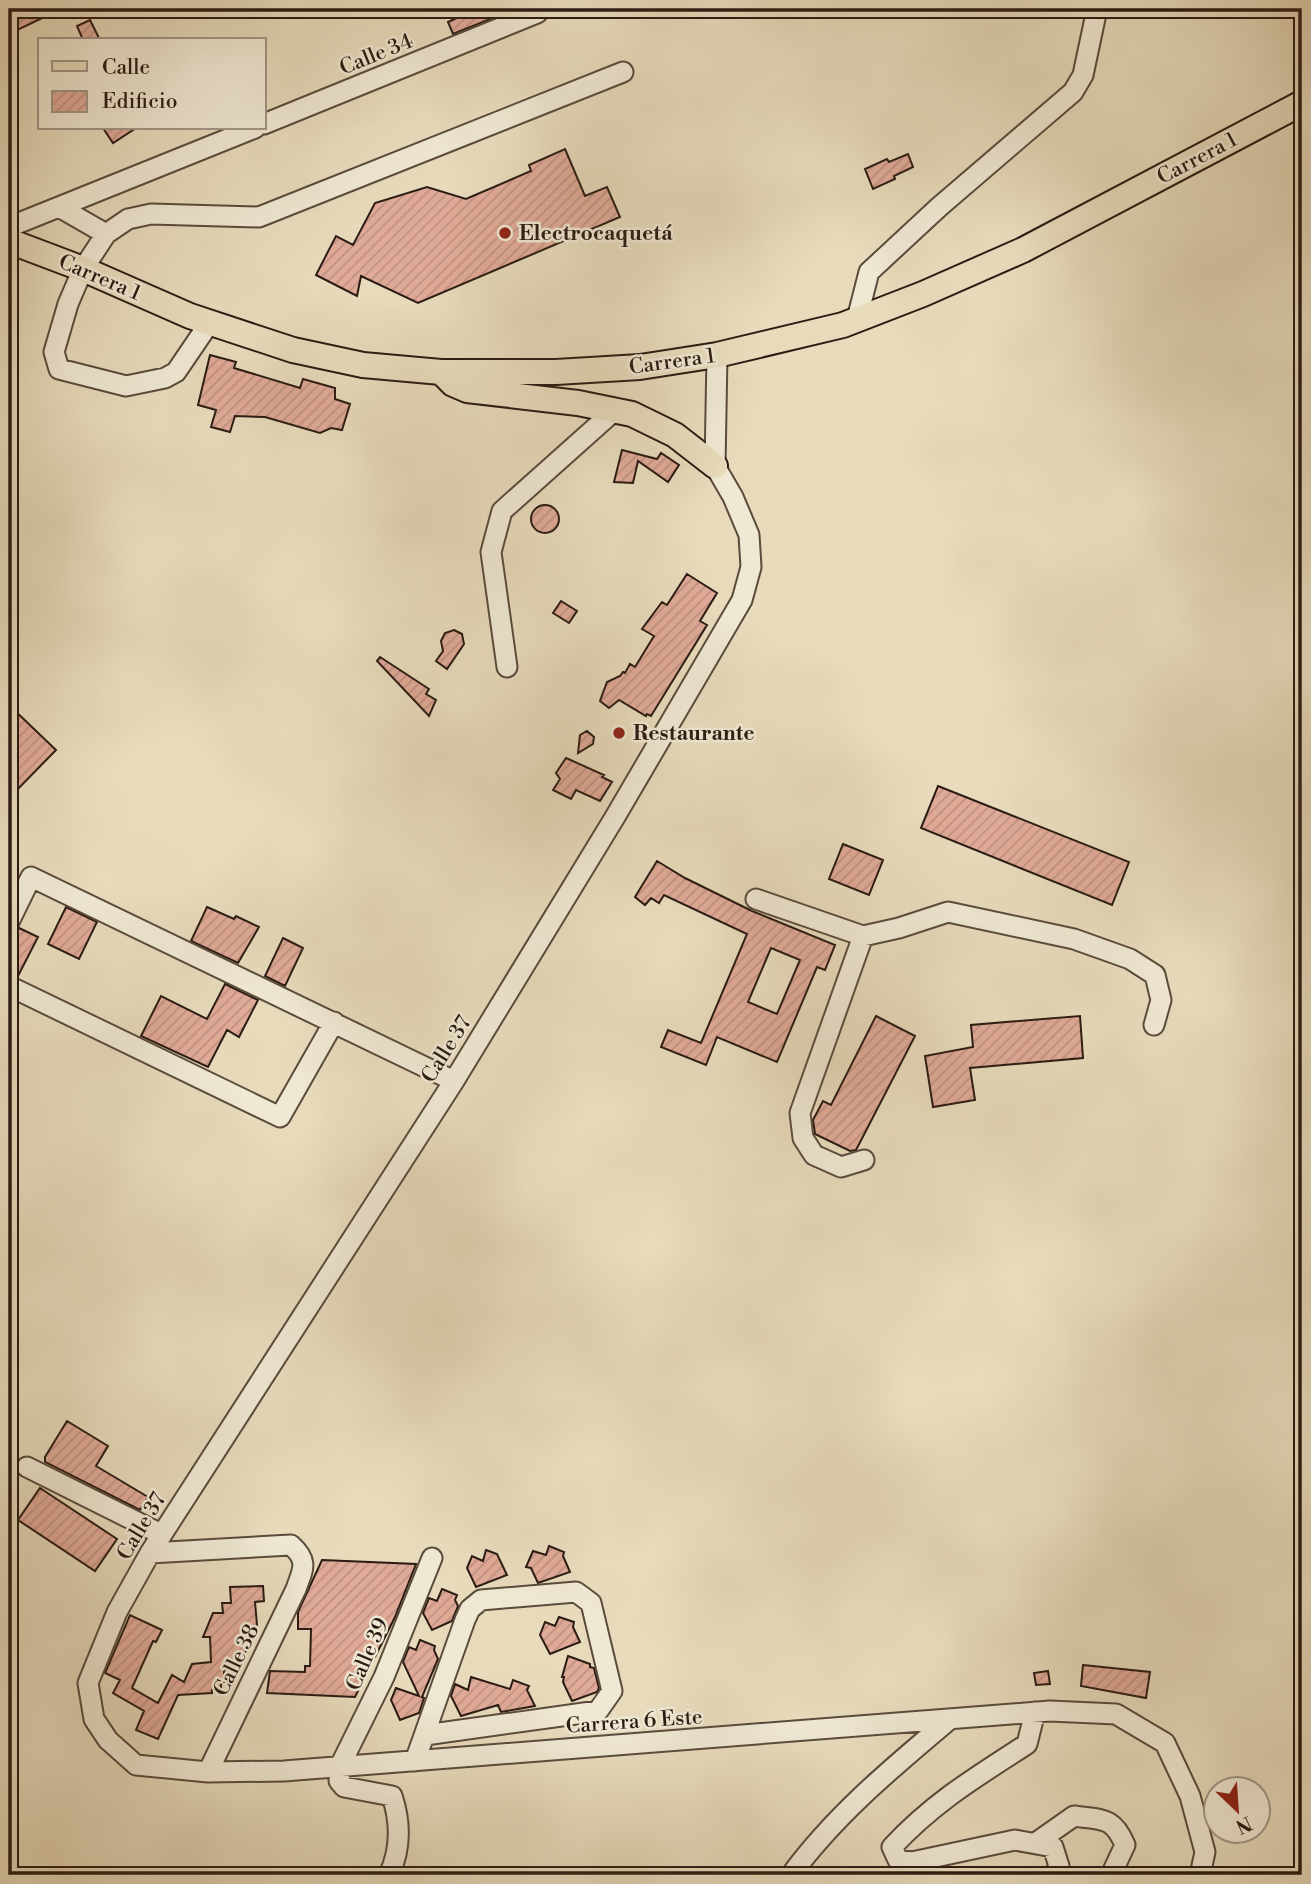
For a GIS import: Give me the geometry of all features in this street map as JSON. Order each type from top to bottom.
[{"type":"main road","name":"Carrera 1","points":[[9,241],[210,322],[293,350],[351,363],[441,372],[555,372],[640,367],[717,355],[857,320],[923,294],[1023,250],[1302,103]]},
{"type":"main road","points":[[441,372],[453,384],[467,390],[578,403],[632,414],[675,435],[715,466]]},
{"type":"street","name":"Calle 34","points":[[266,123],[537,13],[541,9]]},
{"type":"street","points":[[857,320],[869,272],[939,207],[1073,92],[1083,75],[1097,9]]},
{"type":"street","points":[[210,322],[176,372],[165,379],[126,386],[59,369],[54,352],[68,304],[83,269],[106,234],[128,219],[151,214],[258,217],[623,72]]},
{"type":"street","points":[[9,228],[250,130]]},
{"type":"street","points":[[58,207],[106,234]]},
{"type":"street","points":[[715,466],[717,355]]},
{"type":"street","points":[[507,667],[491,552],[502,511],[614,411]]},
{"type":"street","name":"Calle 37","points":[[108,1740],[94,1718],[89,1683],[117,1612],[161,1534],[454,1081],[622,805],[742,600],[751,567],[749,535],[733,497],[715,466]]},
{"type":"street","points":[[9,922],[31,877],[454,1081]]},
{"type":"street","points":[[756,899],[863,936],[948,912],[1074,939],[1130,959],[1155,975],[1161,1000],[1154,1025]]},
{"type":"street","points":[[863,936],[800,1113],[803,1138],[814,1155],[841,1167],[864,1160]]},
{"type":"street","points":[[9,986],[280,1117],[334,1022]]},
{"type":"street","points":[[27,1467],[161,1534]]},
{"type":"street","name":"Calle 38","points":[[150,1553],[291,1545],[302,1554],[304,1567],[296,1589],[208,1772]]},
{"type":"street","name":"Calle 39","points":[[340,1766],[384,1677],[432,1558]]},
{"type":"street","points":[[415,1760],[470,1609],[481,1601],[576,1592],[591,1603],[612,1691],[598,1711],[425,1735]]},
{"type":"street","points":[[1035,1712],[1027,1744],[944,1797],[892,1847],[898,1860],[912,1862],[1016,1840],[1037,1842],[1053,1847],[1059,1866],[1054,1875]]},
{"type":"street","name":"Carrera 6 Este","points":[[108,1740],[135,1765],[208,1772],[284,1771],[1035,1712],[1116,1714],[1165,1743],[1190,1796],[1205,1853],[1200,1875]]},
{"type":"street","points":[[791,1875],[815,1842],[883,1776],[950,1719]]},
{"type":"street","points":[[340,1766],[339,1781],[344,1787],[392,1796],[399,1815],[398,1857],[389,1875]]},
{"type":"street","points":[[1037,1842],[1074,1816],[1106,1821],[1118,1829],[1125,1845],[1111,1875]]},
{"type":"building","points":[[9,9],[61,9],[9,34]]},
{"type":"building","points":[[476,9],[515,9],[453,34],[448,22]]},
{"type":"building","points":[[90,20],[99,38],[82,38],[77,26]]},
{"type":"building","points":[[104,130],[133,130],[113,143]]},
{"type":"building","points":[[565,149],[585,196],[607,187],[620,217],[418,303],[361,276],[357,296],[316,275],[336,236],[353,245],[375,203],[427,187],[466,199],[531,171],[529,165]]},
{"type":"building","points":[[908,154],[913,167],[873,189],[865,169],[887,159],[889,162]]},
{"type":"building","points":[[210,355],[236,362],[234,368],[300,388],[303,379],[335,388],[335,399],[350,404],[342,430],[331,428],[320,433],[265,417],[235,416],[230,432],[211,427],[216,410],[198,405]]},
{"type":"building","points":[[622,450],[657,459],[661,453],[679,465],[668,482],[638,461],[633,483],[614,482]]},
{"type":"building","points":[[545,505],[555,509],[559,519],[555,529],[545,533],[535,529],[531,519],[535,509]]},
{"type":"building","points":[[687,574],[717,593],[700,621],[707,625],[651,716],[646,716],[619,700],[609,708],[600,701],[607,682],[625,673],[630,664],[635,667],[654,636],[642,629],[662,602],[667,605]]},
{"type":"building","points":[[561,601],[577,611],[569,623],[553,613]]},
{"type":"building","points":[[454,630],[462,634],[464,644],[447,669],[436,661],[443,651],[441,641],[445,633]]},
{"type":"building","points":[[380,657],[429,689],[426,694],[436,700],[429,716],[377,661]]},
{"type":"building","points":[[9,705],[56,750],[9,798]]},
{"type":"building","points":[[587,731],[594,737],[593,744],[578,753],[580,735]]},
{"type":"building","points":[[566,758],[604,775],[602,777],[612,782],[600,801],[576,790],[571,799],[553,790],[560,779],[556,773]]},
{"type":"building","points":[[938,786],[1129,862],[1112,905],[921,828]]},
{"type":"building","points":[[843,844],[883,860],[869,895],[829,879]]},
{"type":"building","points":[[657,861],[752,911],[835,945],[825,970],[817,967],[777,1062],[717,1037],[706,1065],[661,1047],[668,1030],[701,1043],[747,934],[664,895],[659,903],[651,898],[645,905],[635,897]],"holes":[[[771,948],[800,960],[777,1014],[748,1002]]]},
{"type":"building","points":[[66,907],[97,922],[79,959],[48,944]]},
{"type":"building","points":[[207,907],[259,927],[238,963],[191,941]]},
{"type":"building","points":[[19,928],[38,937],[18,976],[9,972],[9,945]]},
{"type":"building","points":[[283,938],[303,948],[285,986],[265,976]]},
{"type":"building","points":[[225,984],[258,1000],[239,1037],[227,1030],[208,1067],[141,1036],[161,996],[207,1019]]},
{"type":"building","points":[[876,1016],[915,1036],[856,1150],[850,1151],[815,1134],[813,1120],[823,1101],[831,1105]]},
{"type":"building","points":[[1080,1016],[1083,1058],[970,1068],[975,1100],[933,1107],[925,1056],[973,1047],[971,1025]]},
{"type":"building","points":[[67,1421],[108,1446],[96,1466],[148,1497],[140,1510],[45,1462],[45,1457]]},
{"type":"building","points":[[40,1488],[117,1539],[95,1571],[18,1520]]},
{"type":"building","points":[[549,1546],[564,1552],[563,1556],[570,1572],[538,1583],[531,1568],[526,1567],[533,1551],[546,1555]]},
{"type":"building","points":[[486,1550],[497,1554],[507,1575],[476,1587],[467,1568],[472,1556],[483,1561]]},
{"type":"building","points":[[322,1560],[416,1564],[395,1617],[355,1697],[267,1693],[270,1671],[305,1672],[305,1666],[310,1666],[311,1629],[298,1629],[298,1612]]},
{"type":"building","points":[[263,1586],[264,1601],[255,1602],[257,1625],[238,1669],[224,1670],[221,1689],[212,1690],[212,1693],[178,1695],[158,1739],[136,1730],[144,1711],[113,1693],[120,1680],[105,1673],[130,1615],[162,1630],[156,1642],[153,1641],[132,1688],[158,1703],[172,1675],[184,1682],[192,1664],[211,1662],[210,1637],[203,1637],[213,1613],[223,1613],[222,1603],[231,1603],[230,1587]]},
{"type":"building","points":[[442,1589],[457,1595],[455,1600],[458,1606],[452,1621],[432,1630],[423,1613],[429,1598],[437,1601]]},
{"type":"building","points":[[559,1617],[574,1622],[573,1627],[580,1642],[550,1654],[540,1635],[545,1622],[555,1626]]},
{"type":"building","points":[[420,1640],[435,1646],[438,1659],[422,1697],[424,1698],[419,1713],[400,1720],[391,1700],[396,1688],[419,1696],[403,1662],[409,1647],[416,1650]]},
{"type":"building","points":[[568,1656],[594,1668],[599,1688],[597,1692],[572,1701],[562,1677]]},
{"type":"building","points":[[1083,1665],[1150,1672],[1146,1698],[1081,1686]]},
{"type":"building","points":[[1048,1671],[1050,1684],[1036,1685],[1034,1673]]},
{"type":"building","points":[[471,1677],[510,1689],[513,1680],[529,1686],[527,1690],[535,1706],[501,1712],[498,1705],[461,1716],[451,1696],[455,1684],[468,1690]]},
{"type":"place","name":"Electrocaquetá","points":[[505,233]]},
{"type":"place","name":"Restaurante","points":[[619,733]]}]
